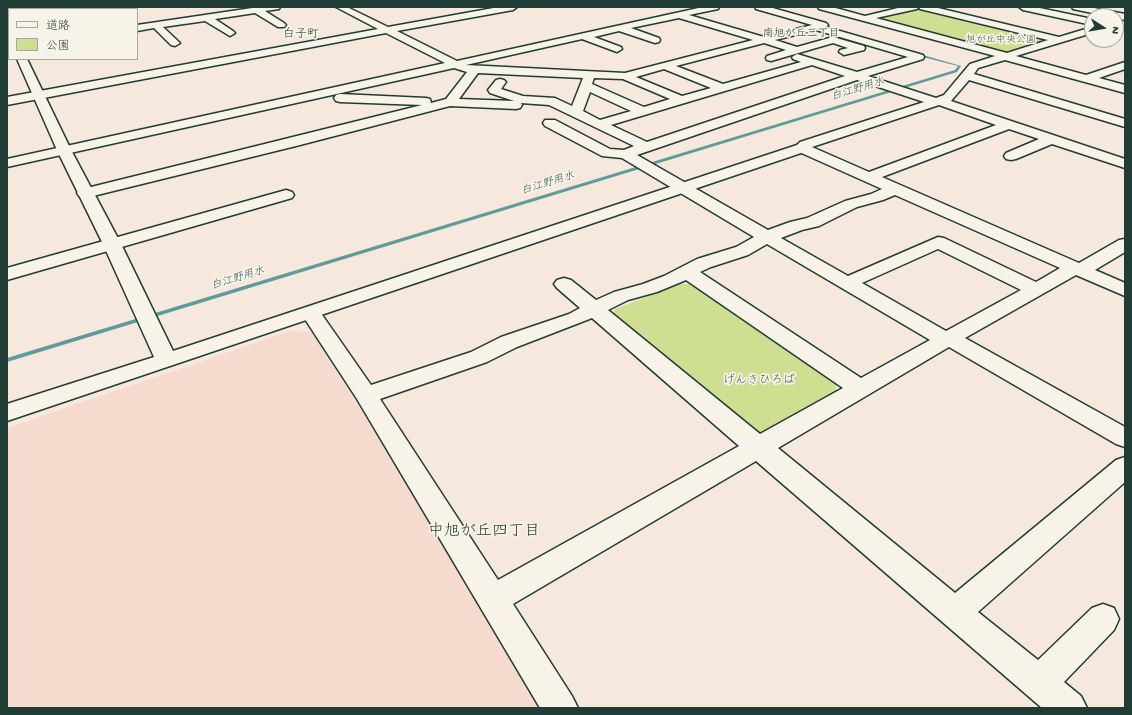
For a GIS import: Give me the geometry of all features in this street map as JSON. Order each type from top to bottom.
[{"type":"street","points":[[138,28],[276,7]]},
{"type":"street","points":[[340,7],[465,69],[586,78],[625,76],[820,26],[829,27],[840,24]]},
{"type":"street","points":[[7,163],[716,7]]},
{"type":"street","points":[[872,7],[891,12]]},
{"type":"street","points":[[914,7],[846,23],[902,39],[921,34]]},
{"type":"street","points":[[923,7],[1060,40]]},
{"type":"street","points":[[1023,7],[1084,20]]},
{"type":"street","points":[[1075,7],[1125,19]]},
{"type":"street","points":[[7,101],[517,8]]},
{"type":"street","points":[[754,11],[784,16],[817,8],[865,18],[1125,89]]},
{"type":"street","points":[[349,12],[363,9]]},
{"type":"street","points":[[658,9],[797,50]]},
{"type":"street","points":[[256,10],[281,25]]},
{"type":"street","points":[[550,122],[607,153],[625,154],[857,76],[919,57],[820,26],[784,16],[754,11]]},
{"type":"street","points":[[170,12],[182,21]]},
{"type":"street","points":[[207,18],[230,34]]},
{"type":"street","points":[[714,25],[730,22]]},
{"type":"street","points":[[156,25],[175,43]]},
{"type":"street","points":[[1063,27],[1084,30]]},
{"type":"street","points":[[620,28],[655,40]]},
{"type":"street","points":[[7,413],[311,313],[802,148],[805,145],[938,102],[948,98],[974,66],[1084,33]]},
{"type":"street","points":[[583,36],[617,49]]},
{"type":"street","points":[[764,60],[833,40],[860,48],[844,52]]},
{"type":"street","points":[[543,45],[563,52]]},
{"type":"street","points":[[478,47],[497,55]]},
{"type":"street","points":[[522,49],[537,55]]},
{"type":"street","points":[[785,54],[1008,124],[1125,164]]},
{"type":"street","points":[[966,56],[987,62]]},
{"type":"street","points":[[22,60],[64,150],[112,244],[167,360]]},
{"type":"street","points":[[552,61],[586,78],[642,111]]},
{"type":"street","points":[[599,124],[811,62]]},
{"type":"street","points":[[1086,79],[1125,65]]},
{"type":"street","points":[[665,66],[722,88]]},
{"type":"street","points":[[85,193],[449,102],[475,70]]},
{"type":"street","points":[[966,75],[1125,123]]},
{"type":"street","points":[[625,76],[682,100]]},
{"type":"street","points":[[576,113],[586,78]]},
{"type":"street","points":[[500,82],[494,90],[522,100],[551,101],[646,147]]},
{"type":"street","points":[[316,95],[517,105],[522,100]]},
{"type":"street","points":[[869,178],[1008,124]]},
{"type":"street","points":[[1011,156],[1052,139]]},
{"type":"street","points":[[802,148],[1125,290]]},
{"type":"street","points":[[625,154],[647,165],[847,283],[1125,438]]},
{"type":"street","points":[[366,395],[479,357],[509,342],[576,318],[593,308],[621,296],[650,288],[671,280],[704,263],[742,251],[767,237],[796,226],[813,222],[851,204],[877,197],[894,189]]},
{"type":"street","points":[[7,274],[286,195]]},
{"type":"street","points":[[847,283],[938,242],[1035,289]]},
{"type":"street","points":[[492,600],[1035,289],[1123,247]]},
{"type":"street","points":[[687,272],[861,389]]},
{"type":"street","points":[[564,284],[1069,708]]},
{"type":"street","points":[[311,313],[366,395],[560,708]]},
{"type":"street","points":[[955,612],[1125,467]]},
{"type":"street","points":[[1039,683],[1103,619]]},
{"type":"shaded area","points":[[290,331],[312,332],[546,708],[7,708],[7,428]]},
{"type":"green space","name":"旭が丘中央公園","points":[[917,8],[1052,41],[1007,54],[872,18]]},
{"type":"green space","name":"げんきひろば","points":[[680,284],[697,284],[836,382],[836,390],[833,394],[763,433],[751,431],[612,317],[615,309]]},
{"type":"waterway","points":[[509,9],[521,7]]},
{"type":"waterway","name":"白江野用水","points":[[7,360],[956,71],[960,66],[916,54]]},
{"type":"district","name":"南旭が丘三丁目","points":[[801,34]]},
{"type":"district","name":"白子町","points":[[301,35]]},
{"type":"district","name":"中旭が丘四丁目","points":[[484,533]]}]
